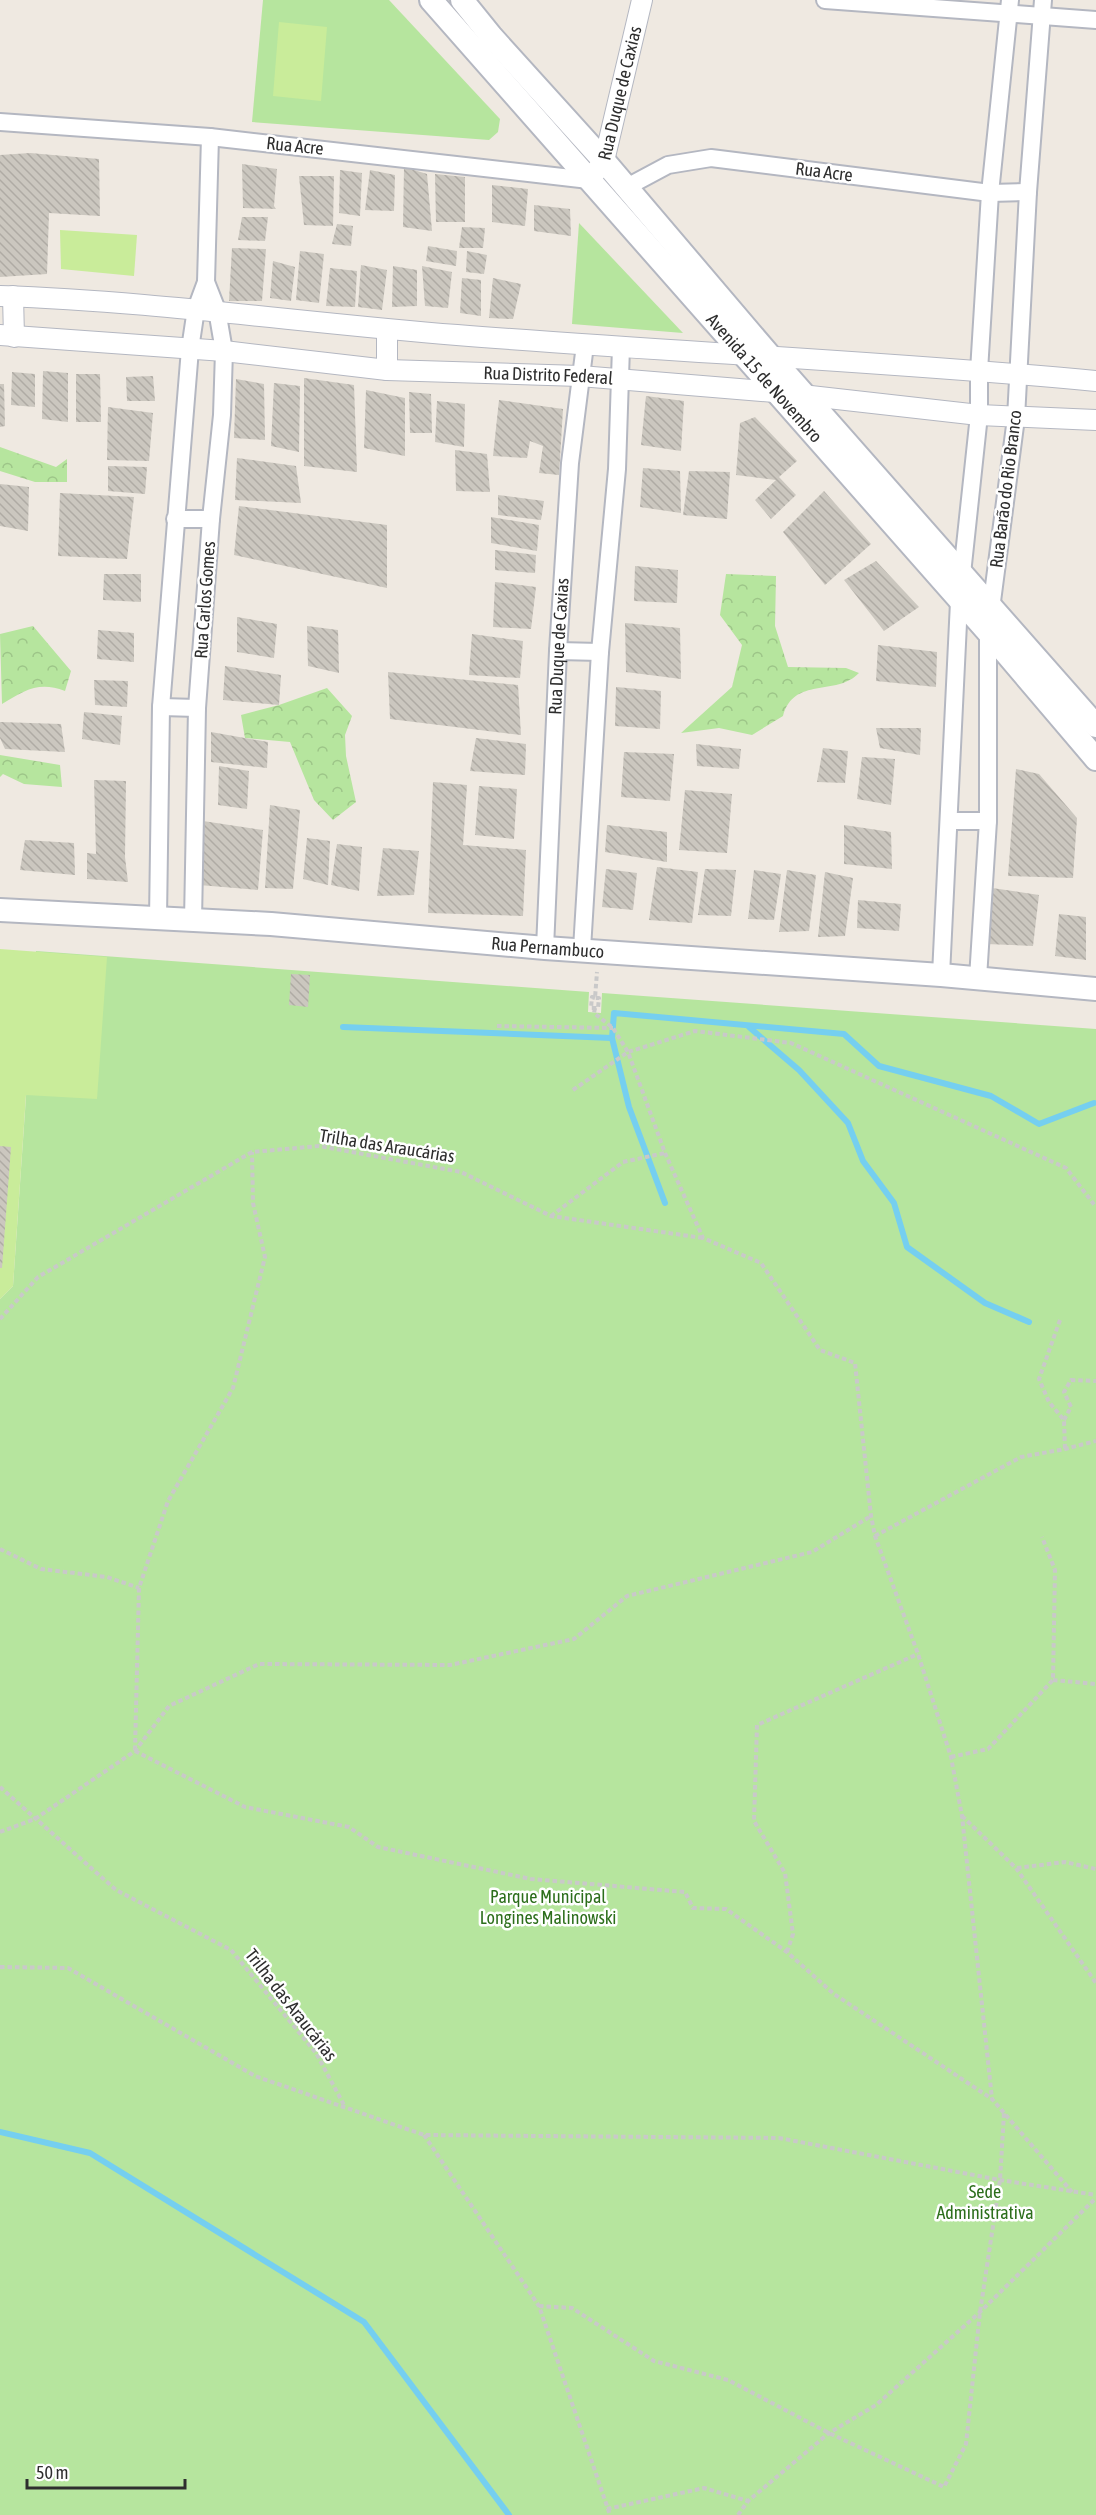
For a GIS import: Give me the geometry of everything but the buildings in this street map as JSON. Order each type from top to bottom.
[{"type":"main road","name":"Avenida 15 de Novembro","points":[[431,0],[959,602],[988,632],[1096,759]]},
{"type":"main road","name":"Avenida 15 de Novembro","points":[[462,0],[491,36],[604,161],[770,356],[1096,726]]},
{"type":"main road","name":"Rua Pernambuco","points":[[0,910],[271,924],[545,948],[941,975],[1096,989]]},
{"type":"street","name":"Rua Duque de Caxias","points":[[589,180],[604,161],[642,0]]},
{"type":"street","points":[[825,0],[1042,8],[1096,20]]},
{"type":"street","name":"Rua Barão do Rio Branco","points":[[941,975],[959,602],[979,415],[979,371],[990,193],[1009,7]]},
{"type":"street","name":"Rua Barão do Rio Branco","points":[[978,978],[988,821],[988,632],[1016,418],[1028,192],[1042,8]]},
{"type":"street","name":"Rua Acre","points":[[0,122],[210,137],[589,180]]},
{"type":"street","name":"Rua Carlos Gomes","points":[[158,919],[161,707],[190,349],[196,309],[206,282],[210,137]]},
{"type":"street","name":"Rua Acre","points":[[626,188],[668,165],[711,158],[990,193],[1028,192]]},
{"type":"street","name":"Rua Carlos Gomes","points":[[193,921],[197,708],[211,519],[222,415],[224,351],[217,310],[206,282]]},
{"type":"street","points":[[7,296],[7,336]]},
{"type":"street","name":"Rua Distrito Federal","points":[[7,296],[217,310],[387,330],[1096,381]]},
{"type":"street","points":[[387,330],[387,370]]},
{"type":"street","name":"Rua Distrito Federal","points":[[7,336],[224,351],[387,370],[580,376],[776,392],[979,415],[1096,420]]},
{"type":"street","name":"Rua Duque de Caxias","points":[[545,948],[558,651],[570,463],[585,345]]},
{"type":"street","points":[[582,949],[600,652],[617,469],[621,347]]},
{"type":"street","points":[[175,519],[211,519]]},
{"type":"street","points":[[558,651],[600,652]]},
{"type":"street","points":[[161,707],[197,708]]},
{"type":"street","points":[[950,821],[988,821]]},
{"type":"path","points":[[595,1008],[594,1013],[613,1028],[628,1052],[665,1153],[703,1238]]},
{"type":"path","points":[[497,1026],[613,1028]]},
{"type":"path","points":[[573,1090],[628,1052],[695,1031],[791,1043],[1066,1168],[1096,1207]]},
{"type":"path","name":"Trilha das Araucárias","points":[[0,1319],[38,1277],[252,1152],[319,1146],[461,1172],[551,1216],[703,1238],[761,1263],[820,1350],[855,1363],[871,1516]]},
{"type":"path","points":[[135,1751],[139,1588],[168,1501],[233,1388],[265,1257],[253,1203],[252,1152]]},
{"type":"path","points":[[551,1216],[623,1162],[665,1153]]},
{"type":"path","points":[[1060,1320],[1039,1379],[1049,1402],[1064,1420]]},
{"type":"path","points":[[1065,1449],[1064,1420],[1071,1407],[1064,1392],[1071,1380],[1096,1381]]},
{"type":"path","points":[[875,1536],[1021,1456],[1096,1441]]},
{"type":"path","points":[[0,1832],[35,1819],[135,1751],[169,1706],[259,1664],[450,1665],[574,1639],[627,1596],[812,1552],[871,1516],[875,1536],[918,1654],[951,1757],[962,1816],[992,2099]]},
{"type":"path","points":[[951,1757],[988,1749],[1053,1680],[1055,1570],[1042,1537]]},
{"type":"path","points":[[0,1549],[41,1569],[106,1577],[139,1588]]},
{"type":"path","points":[[787,1952],[793,1934],[785,1873],[754,1821],[757,1725],[918,1654]]},
{"type":"path","points":[[1053,1680],[1096,1684]]},
{"type":"path","points":[[135,1751],[245,1807],[349,1827],[378,1847],[531,1880],[685,1892],[693,1908],[726,1909],[787,1952],[834,1994],[992,2099],[1072,2192]]},
{"type":"path","name":"Trilha das Araucárias","points":[[0,1787],[116,1890],[231,1950],[316,2053],[345,2106]]},
{"type":"path","points":[[962,1816],[1016,1868],[1096,1983]]},
{"type":"path","points":[[1016,1868],[1065,1862],[1096,1869]]},
{"type":"path","points":[[0,1967],[68,1968],[255,2076],[424,2135],[779,2138],[1096,2196]]},
{"type":"path","points":[[539,2306],[572,2308],[654,2361],[728,2380],[829,2433],[944,2487],[966,2444],[980,2312],[1000,2180],[1004,2113]]},
{"type":"path","points":[[424,2135],[539,2306],[610,2515]]},
{"type":"path","points":[[738,2515],[748,2501],[829,2433],[876,2405],[980,2312],[1096,2196]]},
{"type":"path","points":[[607,2509],[704,2488],[748,2501]]},
{"type":"green space","points":[[263,0],[389,0],[500,119],[498,132],[489,140],[252,122]]},
{"type":"green space","points":[[279,22],[327,27],[321,101],[273,96]]},
{"type":"green space","points":[[579,223],[683,333],[572,324]]},
{"type":"green space","points":[[60,230],[137,235],[134,276],[61,269]]},
{"type":"green space","points":[[0,447],[56,467],[67,459],[67,482],[35,482],[0,471]]},
{"type":"green space","points":[[726,574],[776,576],[775,626],[788,667],[846,668],[859,673],[850,680],[806,691],[796,696],[788,704],[783,716],[752,735],[719,728],[681,733],[732,687],[742,645],[720,615]]},
{"type":"green space","points":[[33,626],[71,671],[65,691],[40,687],[2,704],[0,634]]},
{"type":"green space","points":[[327,688],[352,716],[345,735],[346,756],[356,802],[333,820],[314,800],[290,742],[245,738],[241,715],[279,705]]},
{"type":"green space","points":[[0,755],[60,765],[62,787],[24,784],[3,774],[0,777]]},
{"type":"green space","points":[[0,949],[107,957],[97,1099],[26,1095],[13,1286],[0,1299]]},
{"type":"green space","name":"Parque Municipal Longines Malinowski","points":[[36,951],[589,992],[588,1012],[601,1013],[602,993],[1096,1029],[1096,2515],[0,2515],[0,1299],[13,1286]]},
{"type":"waterway","points":[[665,1203],[629,1107],[612,1038],[614,1013],[844,1034],[879,1066],[991,1096],[1039,1124],[1094,1103]]},
{"type":"waterway","points":[[343,1027],[612,1038]]},
{"type":"waterway","points":[[749,1027],[799,1070],[848,1123],[863,1161],[894,1203],[907,1247],[985,1303],[1029,1322]]},
{"type":"waterway","points":[[0,2132],[90,2153],[364,2322],[509,2515]]},
{"type":"park label","name":"Sede Administrativa","points":[[985,2202]]}]
